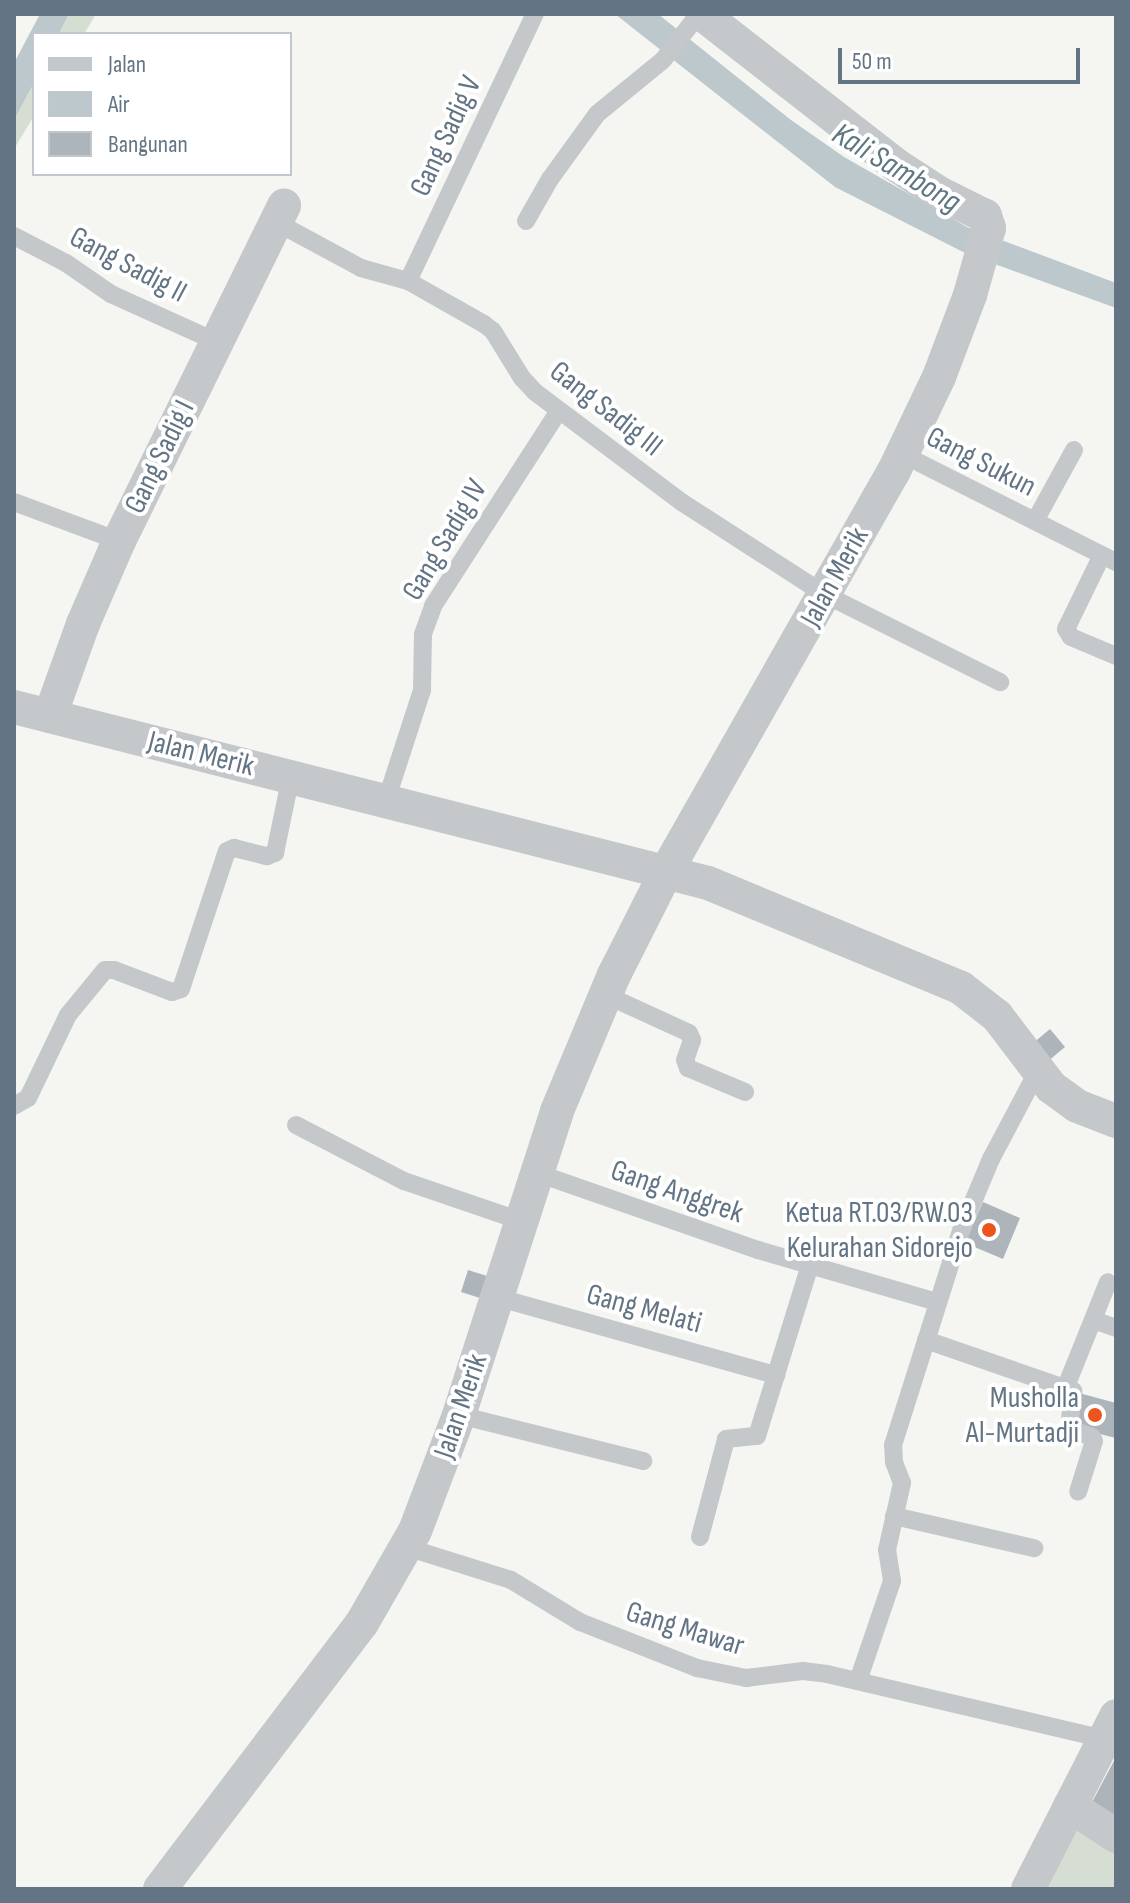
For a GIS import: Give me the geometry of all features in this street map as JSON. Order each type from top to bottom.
[{"type":"street","name":"Jalan Merik","points":[[160,1889],[362,1623],[406,1547],[459,1415],[571,1073],[666,872],[826,595],[902,454],[957,336],[977,270],[989,228],[985,216],[931,189],[696,18]]},
{"type":"street","name":"Gang Sadig I","points":[[50,716],[83,624],[119,541],[280,214]]},
{"type":"street","name":"Jalan Merik","points":[[14,707],[666,872],[730,891],[961,988],[997,1016],[1037,1072],[1077,1106],[1116,1121]]},
{"type":"street","points":[[1028,1889],[1110,1727]]},
{"type":"street","points":[[1070,1806],[1116,1836]]},
{"type":"lane","name":"Gang Sadig V","points":[[408,281],[535,14]]},
{"type":"lane","points":[[526,221],[550,179],[597,114],[663,60],[696,18]]},
{"type":"lane","name":"Gang Sadig III","points":[[280,214],[361,268],[408,281],[488,327],[522,378],[558,412],[683,503],[826,595],[1000,682]]},
{"type":"lane","name":"Gang Sadig II","points":[[14,236],[66,263],[111,294],[217,342]]},
{"type":"lane","name":"Gang Sadig IV","points":[[386,801],[422,690],[423,634],[433,606],[558,412]]},
{"type":"lane","name":"Gang Sukun","points":[[1035,521],[1074,450]]},
{"type":"lane","name":"Gang Sukun","points":[[902,454],[1109,558],[1066,629],[1071,637],[1116,656]]},
{"type":"lane","points":[[14,502],[119,541]]},
{"type":"lane","points":[[14,1106],[28,1098],[68,1015],[105,970],[114,970],[172,992],[181,989],[227,851],[230,848],[267,856],[275,853],[291,776]]},
{"type":"lane","points":[[606,995],[689,1033],[692,1040],[685,1060],[688,1068],[745,1092]]},
{"type":"lane","points":[[858,1681],[892,1581],[887,1550],[902,1483],[894,1462],[893,1445],[937,1302],[986,1169],[1037,1072]]},
{"type":"lane","points":[[296,1125],[404,1181],[521,1221]]},
{"type":"lane","name":"Gang Anggrek","points":[[537,1173],[810,1265],[937,1302]]},
{"type":"lane","points":[[700,1537],[726,1439],[757,1436],[810,1265]]},
{"type":"lane","points":[[1065,1389],[1108,1282]]},
{"type":"lane","name":"Gang Melati","points":[[496,1297],[776,1375]]},
{"type":"lane","points":[[1093,1320],[1116,1328]]},
{"type":"lane","points":[[926,1340],[1075,1395],[1069,1429],[1094,1439],[1078,1492]]},
{"type":"lane","points":[[459,1415],[643,1461]]},
{"type":"lane","points":[[894,1516],[1034,1548]]},
{"type":"lane","name":"Gang Mawar","points":[[406,1547],[511,1580],[580,1622],[697,1668],[746,1678],[803,1671],[1110,1727]]},
{"type":"shaded area","points":[[69,14],[96,14],[85,32],[60,32]]},
{"type":"shaded area","points":[[32,87],[32,119],[14,149],[14,120]]},
{"type":"shaded area","points":[[1074,1828],[1116,1852],[1116,1889],[1042,1889]]},
{"type":"water","points":[[40,14],[69,14],[60,32],[32,32],[32,87],[14,120],[14,63]]},
{"type":"water","points":[[615,14],[658,14],[791,120],[844,157],[967,227],[1116,283],[1116,308],[967,254],[835,187]]},
{"type":"building","points":[[1050,1029],[1065,1047],[1047,1062],[1032,1044]]},
{"type":"building","points":[[983,1202],[1020,1218],[1003,1259],[965,1243]]},
{"type":"building","points":[[468,1270],[490,1277],[483,1299],[461,1292]]},
{"type":"building","name":"Musholla Al-Murtadji","points":[[1079,1393],[1116,1403],[1116,1438],[1071,1427]]},
{"type":"building","points":[[1116,1757],[1116,1819],[1090,1806]]},
{"type":"place","name":"Ketua RT.03/RW.03 Kelurahan Sidorejo","points":[[989,1230]]},
{"type":"place","name":"Musholla Al-Murtadji","points":[[1095,1415]]},
{"type":"water label","name":"Kali Sambong","points":[[896,169]]}]
